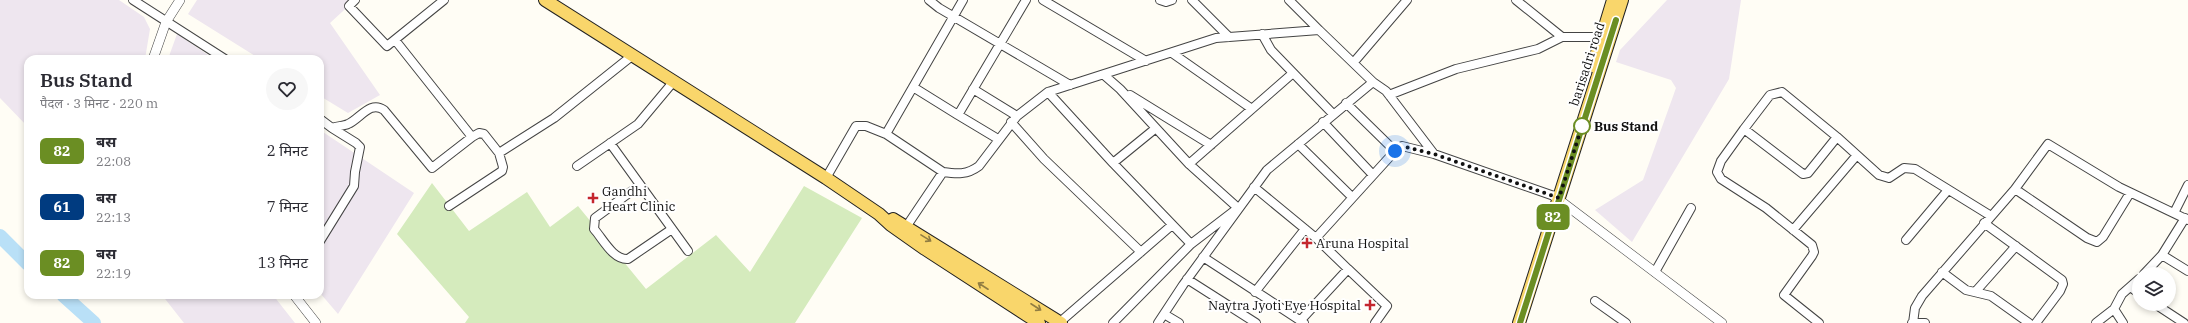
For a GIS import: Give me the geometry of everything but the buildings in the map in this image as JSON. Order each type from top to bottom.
[{"type":"main road","points":[[545,0],[826,178],[879,214],[1061,323]]},
{"type":"main road","points":[[1611,21],[1613,0]]},
{"type":"main road","points":[[1611,21],[1622,0]]},
{"type":"main road","name":"barisadri road","points":[[1520,323],[1601,37],[1611,21]]},
{"type":"main road","name":"barisadri road","points":[[1513,323],[1556,197],[1611,21]]},
{"type":"main road","points":[[905,230],[1039,323]]},
{"type":"street","points":[[133,0],[219,55]]},
{"type":"street","points":[[154,55],[166,22],[180,0]]},
{"type":"street","points":[[355,0],[348,6],[387,46],[444,0]]},
{"type":"street","points":[[930,0],[1000,44],[1070,85]]},
{"type":"street","points":[[886,134],[963,0]]},
{"type":"street","points":[[958,115],[1026,0]]},
{"type":"street","points":[[1043,0],[1146,61]]},
{"type":"street","points":[[1160,0],[1166,2],[1172,0]]},
{"type":"street","points":[[1192,0],[1229,37]]},
{"type":"street","points":[[1289,0],[1373,82],[1389,95],[1434,154]]},
{"type":"street","points":[[1354,62],[1407,0]]},
{"type":"street","points":[[1516,0],[1562,37]]},
{"type":"street","points":[[826,178],[856,126],[866,126],[886,134],[943,172],[955,174],[972,172],[979,166],[1014,119],[1048,92],[1216,38],[1319,30]]},
{"type":"street","points":[[1262,34],[1271,50],[1333,114]]},
{"type":"street","points":[[1389,95],[1443,73],[1538,48],[1562,37],[1601,37]]},
{"type":"street","points":[[395,40],[472,137]]},
{"type":"street","points":[[1172,53],[1252,109]]},
{"type":"street","points":[[499,154],[554,118],[633,55]]},
{"type":"street","points":[[1188,164],[1293,73]]},
{"type":"street","points":[[1104,75],[1120,89],[1188,164],[1238,208]]},
{"type":"street","points":[[577,166],[638,124],[674,81]]},
{"type":"street","points":[[1158,323],[1187,279],[1267,170],[1373,82]]},
{"type":"street","points":[[913,87],[998,139]]},
{"type":"street","points":[[973,89],[1014,119],[1044,159],[1141,252]]},
{"type":"street","points":[[1120,89],[1211,145]]},
{"type":"street","points":[[1048,92],[1113,163],[1191,244]]},
{"type":"street","points":[[1818,323],[1784,295],[1814,252],[1812,245],[1766,208],[1718,176],[1717,167],[1770,95],[1782,92],[1837,137],[1883,178],[1889,178],[1900,170],[1909,167],[1991,216]]},
{"type":"street","points":[[1346,103],[1395,151]]},
{"type":"street","points":[[332,128],[348,124],[372,107],[378,107],[384,110],[432,168],[472,137],[479,133],[484,134],[499,154],[503,167],[502,171],[449,206]]},
{"type":"street","points":[[324,122],[360,147],[354,186],[324,235]]},
{"type":"street","points":[[1323,122],[1373,175]]},
{"type":"street","points":[[1113,163],[1156,128]]},
{"type":"street","points":[[1744,129],[1803,174],[1808,173],[1837,137]]},
{"type":"street","points":[[610,143],[688,251]]},
{"type":"street","points":[[1298,144],[1352,197]]},
{"type":"street","points":[[1925,323],[1912,323],[1913,313],[1917,302],[2015,189],[2048,144],[2130,193],[2186,219],[2162,255],[2151,267]]},
{"type":"street","points":[[1316,238],[1352,197],[1395,151],[1402,146],[1434,154],[1556,197],[1655,272],[1717,322]]},
{"type":"street","points":[[1793,230],[1857,155]]},
{"type":"street","points":[[905,230],[943,172]]},
{"type":"street","points":[[640,185],[596,218],[594,229],[616,256],[623,259],[628,259],[672,229]]},
{"type":"street","points":[[2174,213],[2188,185]]},
{"type":"street","points":[[1254,187],[1316,238],[1387,306],[1375,323]]},
{"type":"street","points":[[2015,189],[2087,238],[2097,242],[2103,237],[2130,193]]},
{"type":"street","points":[[1906,240],[1948,190]]},
{"type":"street","points":[[1113,323],[1191,244],[1238,208]]},
{"type":"street","points":[[1655,272],[1692,208]]},
{"type":"street","points":[[1984,224],[2057,275],[2063,284],[2060,291],[2036,323]]},
{"type":"street","points":[[1061,323],[1172,225]]},
{"type":"street","points":[[1255,292],[1305,229]]},
{"type":"street","points":[[1976,291],[2016,246]]},
{"type":"street","points":[[2162,255],[2188,271]]},
{"type":"street","points":[[1203,258],[1296,321],[1348,269]]},
{"type":"street","points":[[1942,272],[1966,290],[1976,291],[1991,296],[2030,323]]},
{"type":"street","points":[[1187,279],[1256,323]]},
{"type":"street","points":[[2096,323],[2114,309],[2122,294],[2130,287]]},
{"type":"street","points":[[297,299],[316,323]]},
{"type":"street","points":[[1595,301],[1626,323]]},
{"type":"street","points":[[2114,309],[2123,323]]},
{"type":"street","points":[[2166,311],[2184,323]]},
{"type":"street","points":[[1164,314],[1179,323]]},
{"type":"shaded area","points":[[0,0],[119,0],[144,17],[150,29],[146,55],[24,55],[24,123],[0,98]]},
{"type":"shaded area","points":[[197,0],[355,0],[330,23],[380,95],[348,113],[324,98],[324,55],[254,55],[188,14]]},
{"type":"shaded area","points":[[1667,0],[1741,0],[1729,79],[1632,242],[1595,210],[1643,180],[1676,88],[1671,80],[1616,62],[1620,50]]},
{"type":"shaded area","points":[[177,34],[208,55],[169,55]]},
{"type":"shaded area","points":[[324,133],[414,193],[338,314],[324,298]]},
{"type":"shaded area","points":[[165,299],[276,299],[295,323],[184,323]]},
{"type":"green space","points":[[432,183],[469,231],[527,192],[550,227],[578,206],[646,289],[716,235],[750,272],[804,186],[862,218],[795,323],[465,323],[469,317],[397,234]]},
{"type":"waterway","points":[[0,236],[24,260]]},
{"type":"waterway","points":[[67,299],[94,323]]},
{"type":"bus line","name":"82","points":[[1520,323],[1616,20]]},
{"type":"place","name":"Bus Stand","points":[[1582,126]]},
{"type":"place","name":"Gandhi Heart Clinic","points":[[593,198]]},
{"type":"place","name":"Aruna Hospital","points":[[1307,243]]},
{"type":"place","name":"Naytra Jyoti Eye Hospital","points":[[1370,305]]},
{"type":"route","points":[[1395,151],[1402,146],[1434,154],[1559,198],[1583,123],[1582,126]]}]
